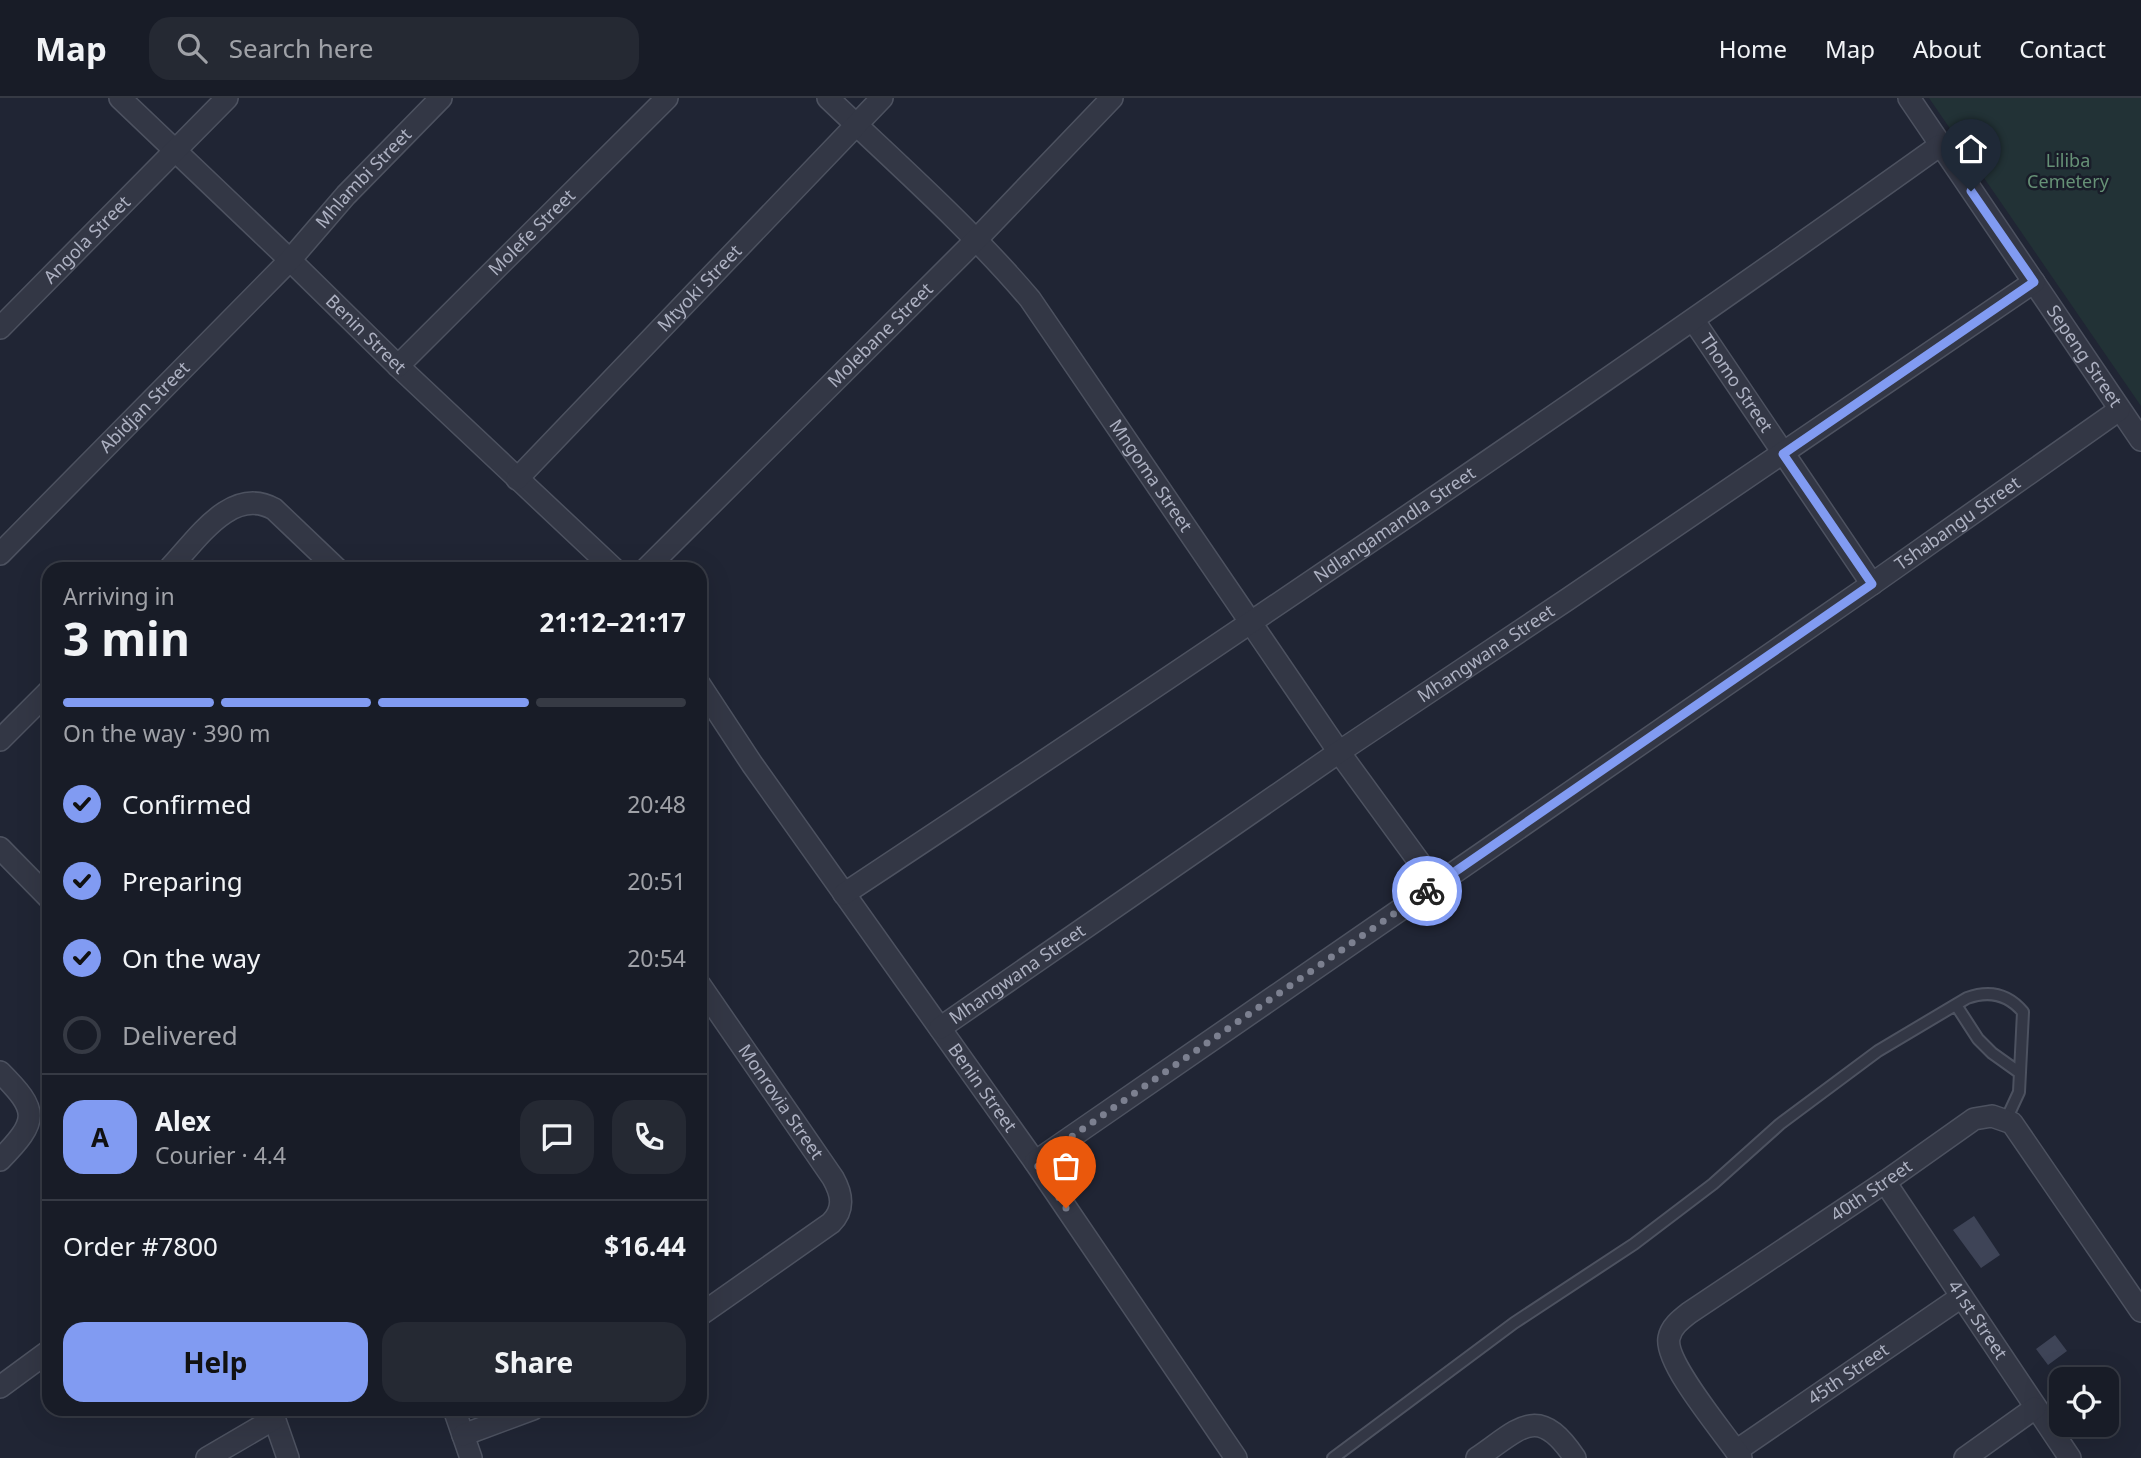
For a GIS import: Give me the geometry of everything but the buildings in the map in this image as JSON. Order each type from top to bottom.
[{"type":"street","name":"Benin Street","points":[[120,98],[606,562]]},
{"type":"street","name":"Angola Street","points":[[0,328],[227,98]]},
{"type":"street","name":"Mhlambi Street","points":[[290,260],[346,195],[441,98]]},
{"type":"street","name":"Molefe Street","points":[[398,366],[667,98]]},
{"type":"street","name":"Mngoma Street","points":[[828,98],[1015,281],[1041,315],[1251,625],[1436,885]]},
{"type":"street","name":"Mtyoki Street","points":[[517,479],[882,98]]},
{"type":"street","name":"Molebane Street","points":[[653,562],[975,241],[1112,98]]},
{"type":"street","name":"Sepeng Street","points":[[1909,98],[1939,146],[2141,440]]},
{"type":"street","name":"Ndlangamandla Street","points":[[845,894],[1251,625],[1693,321],[1939,146]]},
{"type":"street","name":"Abidjan Street","points":[[0,554],[290,260]]},
{"type":"street","name":"Mhangwana Street","points":[[940,1028],[1339,751],[1783,454],[2034,282]]},
{"type":"street","name":"Thomo Street","points":[[1693,321],[1872,584]]},
{"type":"street","name":"Tshabangu Street","points":[[1035,1162],[1872,584],[2119,410]]},
{"type":"street","points":[[176,562],[223,514],[246,502],[274,509],[330,562]]},
{"type":"street","name":"Benin Street","points":[[707,696],[752,764],[1035,1162],[1236,1458]]},
{"type":"street","points":[[0,740],[42,698]]},
{"type":"street","points":[[0,848],[42,891]]},
{"type":"street","name":"Monrovia Street","points":[[707,995],[839,1188],[841,1210],[831,1223],[707,1310]]},
{"type":"street","points":[[0,1072],[23,1096],[29,1114],[24,1133],[0,1160]]},
{"type":"street","name":"40th Street","points":[[1738,1454],[1672,1361],[1668,1339],[1672,1330],[1689,1313],[1974,1119],[1992,1116],[2006,1119]]},
{"type":"street","points":[[2006,1119],[2012,1123],[2141,1311]]},
{"type":"street","name":"41st Street","points":[[1885,1182],[2070,1458]]},
{"type":"street","name":"45th Street","points":[[1738,1454],[1961,1297]]},
{"type":"street","points":[[0,1387],[42,1356]]},
{"type":"street","points":[[1965,1458],[2035,1408]]},
{"type":"street","points":[[207,1458],[270,1416]]},
{"type":"street","points":[[274,1416],[288,1458]]},
{"type":"street","points":[[456,1416],[471,1458]]},
{"type":"street","points":[[463,1435],[514,1416]]},
{"type":"street","points":[[1477,1458],[1517,1431],[1540,1425],[1559,1436],[1575,1458]]},
{"type":"lane","points":[[1333,1458],[1514,1323],[1634,1244],[1713,1184],[1780,1124],[1878,1051],[1956,1005],[1982,993],[1997,994],[2014,1001],[2023,1012],[2018,1092],[2006,1119]]},
{"type":"lane","points":[[1956,1005],[1978,1039],[2020,1073]]},
{"type":"green space","name":"Liliba Cemetery","points":[[1929,98],[2141,98],[2141,406]]},
{"type":"way so far","points":[[1066,1208],[1035,1162],[1427,891]]},
{"type":"route","points":[[1427,891],[1872,584],[1783,454],[2034,282],[1971,191]]}]
